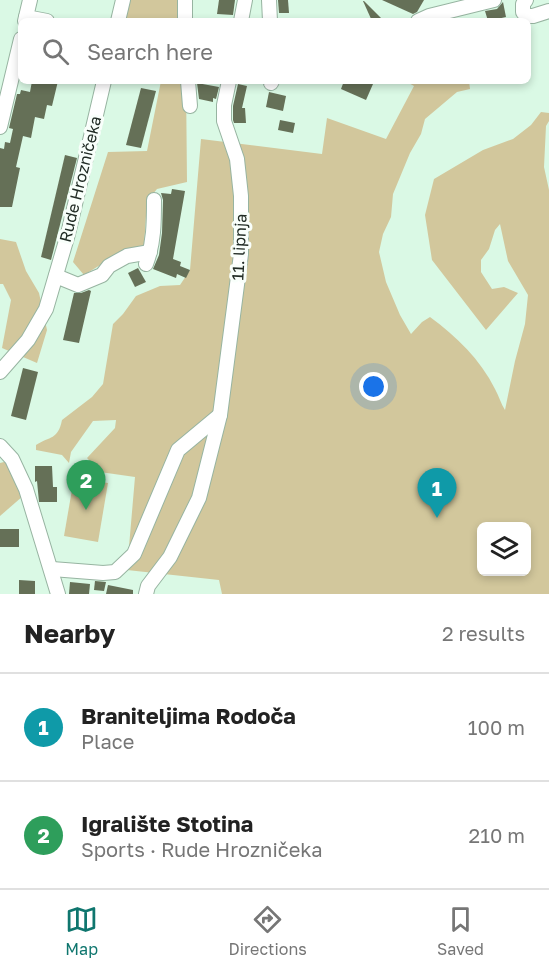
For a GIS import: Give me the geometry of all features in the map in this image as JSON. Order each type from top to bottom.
[{"type":"street","points":[[26,18],[30,0]]},
{"type":"street","points":[[119,18],[123,0]]},
{"type":"street","points":[[185,0],[185,18]]},
{"type":"street","points":[[242,18],[245,0]]},
{"type":"street","points":[[269,0],[270,18]]},
{"type":"street","points":[[425,18],[494,0]]},
{"type":"street","points":[[526,0],[522,12],[526,16],[549,11]]},
{"type":"street","points":[[0,127],[18,52]]},
{"type":"street","name":"Rude Hrozničeka","points":[[0,372],[28,340],[46,309],[103,84]]},
{"type":"street","points":[[188,84],[190,106]]},
{"type":"street","name":"11. lipnja","points":[[146,594],[148,586],[170,557],[199,498],[219,415],[241,254],[241,196],[237,159],[224,121],[224,105],[228,84]]},
{"type":"street","points":[[56,276],[78,285],[102,275],[109,266],[127,256],[148,258],[154,226],[154,200]]},
{"type":"street","points":[[51,569],[115,572],[134,554],[178,450],[219,415]]},
{"type":"street","points":[[0,446],[12,459],[26,489],[58,594]]},
{"type":"shaded area","points":[[128,0],[182,0],[183,18],[125,18]]},
{"type":"shaded area","points":[[160,84],[186,84],[187,182],[157,189],[147,201],[144,246],[105,262],[84,275],[73,262],[108,152],[147,151]]},
{"type":"shaded area","points":[[410,84],[469,84],[470,89],[457,92],[425,119],[421,134],[410,153],[393,194],[391,217],[383,234],[379,252],[386,282],[411,334],[430,317],[440,325],[467,349],[482,368],[505,410],[525,324],[528,295],[508,261],[500,224],[495,230],[489,249],[481,260],[481,272],[492,289],[504,287],[518,293],[486,330],[432,260],[425,215],[434,179],[483,150],[513,139],[531,125],[541,112],[549,113],[544,167],[549,190],[549,594],[222,594],[219,580],[127,570],[135,477],[100,472],[87,458],[115,428],[116,420],[93,421],[71,452],[69,463],[62,455],[36,450],[36,445],[53,437],[62,420],[92,397],[103,384],[113,324],[136,296],[160,286],[180,285],[190,270],[201,139],[322,154],[327,118],[386,139],[414,86]]},
{"type":"shaded area","points":[[0,239],[16,242],[26,271],[39,293],[47,330],[37,363],[2,348],[11,300],[3,284],[0,284]]},
{"type":"shaded area","points":[[8,461],[23,496],[0,516],[0,463]]},
{"type":"shaded area","points":[[74,478],[108,483],[98,542],[64,536]]},
{"type":"building","points":[[219,0],[235,0],[233,15],[217,14]]},
{"type":"building","points":[[278,0],[288,0],[289,13],[279,13]]},
{"type":"building","points":[[382,0],[424,0],[417,12],[413,14]]},
{"type":"building","points":[[363,1],[381,18],[371,18]]},
{"type":"building","points":[[503,2],[506,17],[487,18],[485,11],[497,9]]},
{"type":"building","points":[[31,84],[57,84],[52,106],[47,105],[44,119],[35,117],[31,138],[23,136],[16,167],[20,168],[12,207],[0,207],[0,148],[4,149],[5,142],[10,143],[13,129],[9,128],[17,94],[20,94],[21,90],[30,92]]},
{"type":"building","points":[[197,84],[219,87],[213,102],[199,99]]},
{"type":"building","points":[[238,84],[247,86],[242,108],[245,108],[246,123],[234,123],[233,120],[233,106]]},
{"type":"building","points":[[343,84],[373,84],[366,100],[341,89]]},
{"type":"building","points":[[141,88],[156,91],[141,148],[126,145]]},
{"type":"building","points":[[269,92],[286,96],[283,111],[266,107]]},
{"type":"building","points":[[280,120],[295,123],[293,133],[278,130]]},
{"type":"building","points":[[65,155],[77,158],[51,260],[41,257]]},
{"type":"building","points":[[172,189],[185,191],[173,259],[181,262],[180,266],[190,270],[186,278],[177,274],[176,278],[153,269],[159,255],[162,233],[163,200],[161,193],[171,194]]},
{"type":"building","points":[[138,268],[146,282],[135,287],[128,273]]},
{"type":"building","points":[[91,291],[79,343],[63,340],[74,293]]},
{"type":"building","points":[[23,368],[38,372],[26,420],[11,416]]},
{"type":"building","points":[[35,466],[52,466],[53,487],[57,487],[57,502],[39,502]]},
{"type":"building","points":[[0,529],[19,529],[19,547],[0,547]]},
{"type":"building","points":[[19,580],[35,581],[35,594],[19,594]]},
{"type":"building","points":[[95,581],[106,582],[104,591],[94,590]]},
{"type":"building","points":[[70,582],[90,584],[89,594],[69,594]]},
{"type":"building","points":[[108,585],[133,590],[133,594],[106,594]]},
{"type":"place","name":"Igralište Stotina","points":[[86,510]]},
{"type":"place","name":"Braniteljima Rodoča","points":[[437,518]]}]
